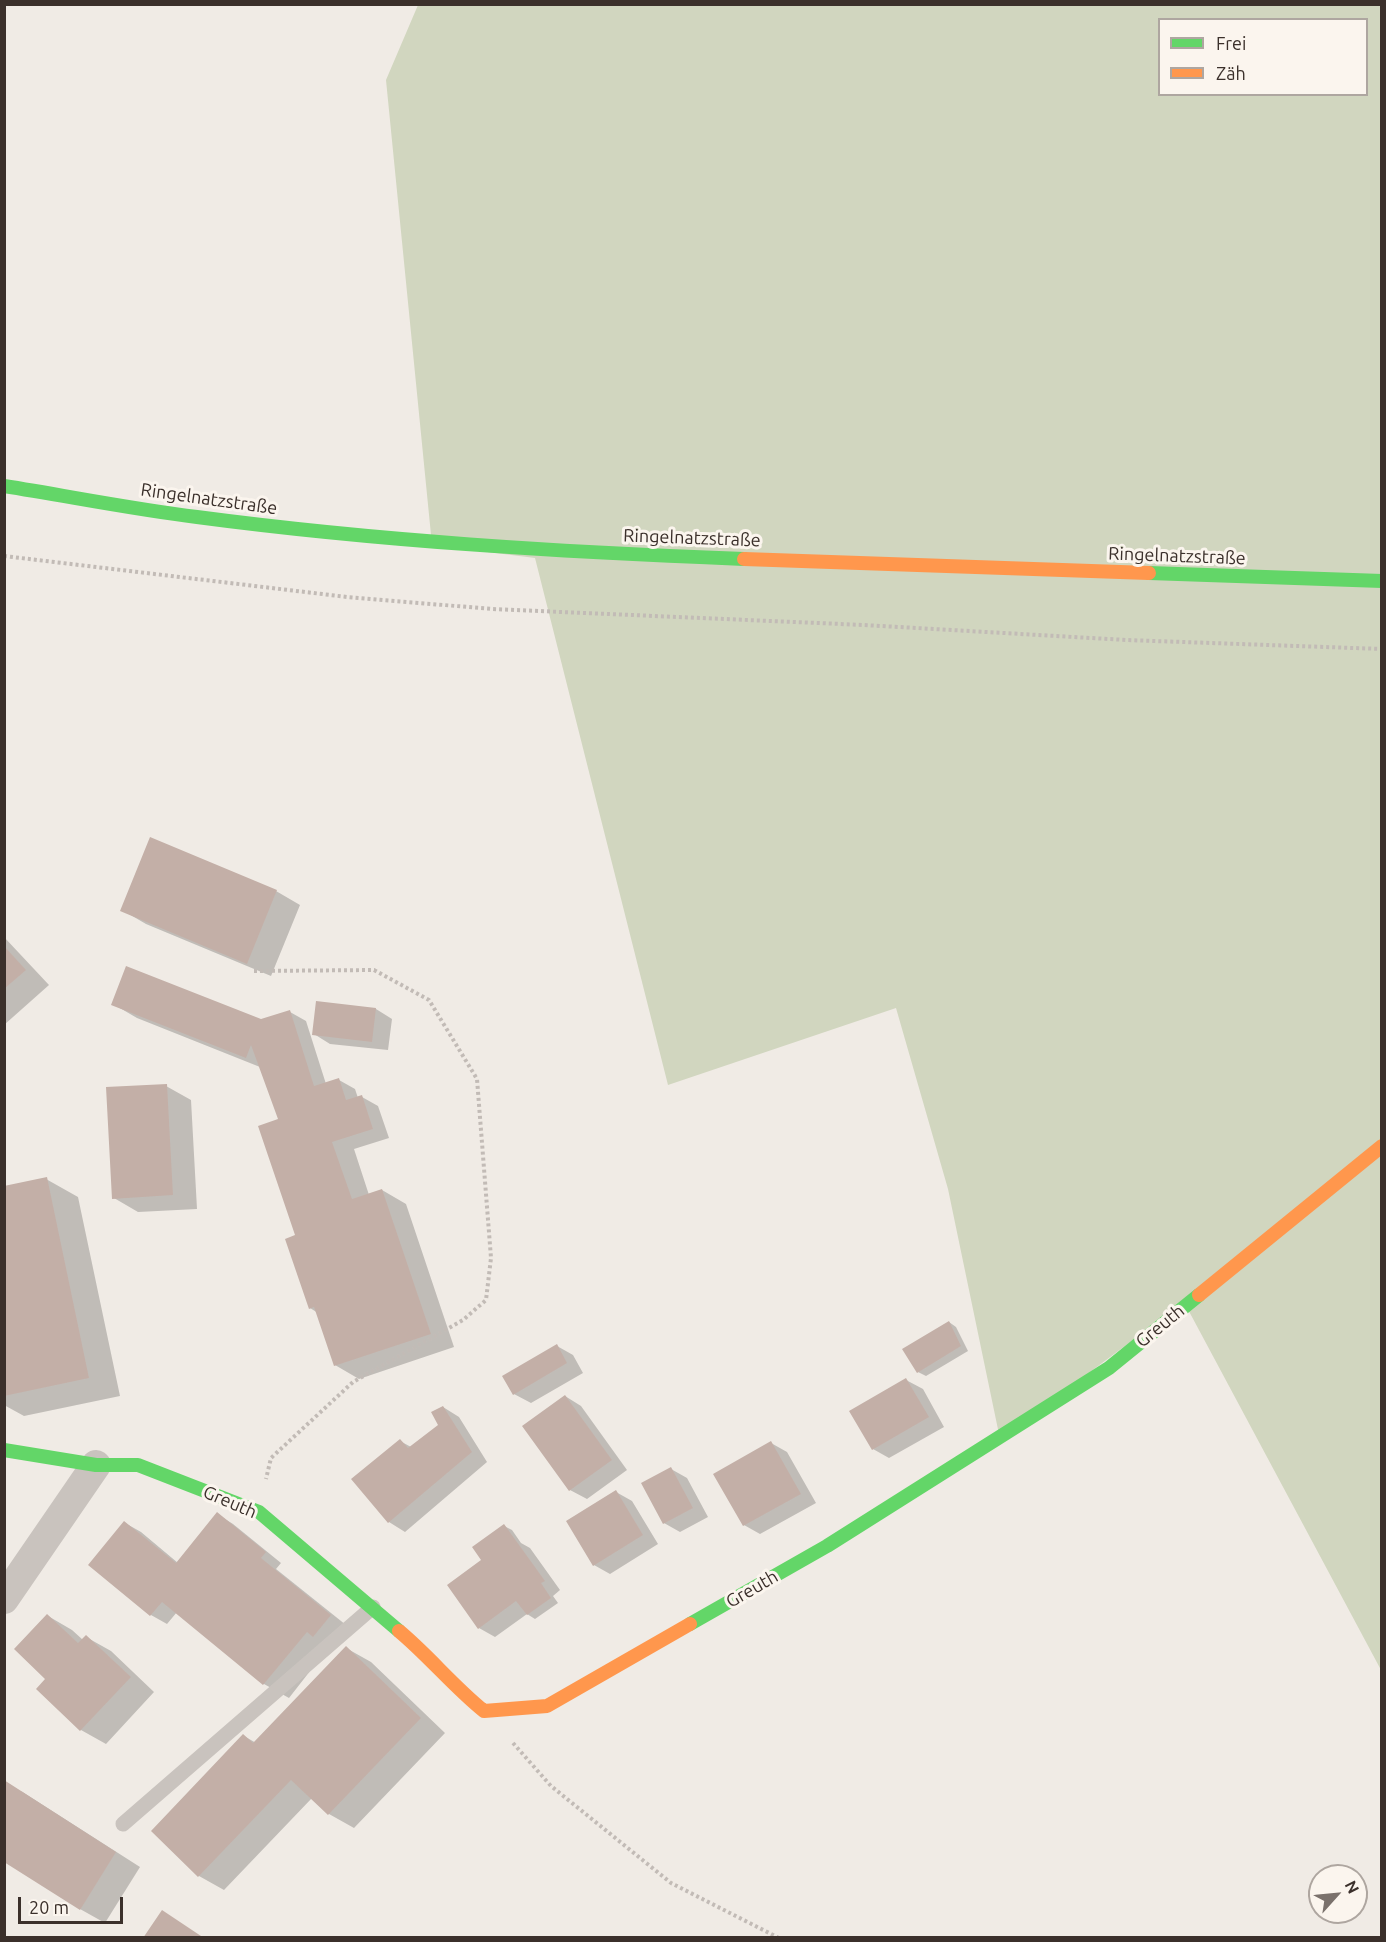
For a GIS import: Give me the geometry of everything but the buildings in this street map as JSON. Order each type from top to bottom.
[{"type":"street","name":"Ringelnatzstraße","points":[[4,486],[195,517],[472,545],[692,557],[1382,581]]},
{"type":"street","name":"Greuth","points":[[4,1450],[96,1464],[138,1465],[259,1512],[420,1648],[469,1699],[484,1711],[547,1706],[827,1546],[1109,1368],[1382,1146]]},
{"type":"street","points":[[4,1599],[96,1464]]},
{"type":"lane","points":[[123,1824],[373,1607]]},
{"type":"path","points":[[4,556],[347,597],[492,609],[1126,640],[1382,649]]},
{"type":"path","points":[[254,972],[374,970],[429,1000],[477,1080],[491,1258],[486,1300],[463,1320],[353,1382],[271,1458],[259,1512]]},
{"type":"path","points":[[484,1711],[551,1786],[671,1883],[779,1938]]},
{"type":"green space","points":[[418,5],[1381,5],[1381,1670],[1184,1302],[1000,1439],[948,1189],[896,1008],[668,1085],[535,558],[432,545],[386,80]]},
{"type":"traffic: fast","points":[[4,486],[173,514],[333,533],[538,549],[744,559]]},
{"type":"traffic: fast","points":[[1149,573],[1382,581]]},
{"type":"traffic: fast","points":[[690,1624],[827,1546],[1109,1368],[1199,1295]]},
{"type":"traffic: fast","points":[[4,1450],[96,1465],[138,1465],[259,1512],[399,1631]]},
{"type":"traffic: slow","points":[[744,559],[1149,573]]},
{"type":"traffic: slow","points":[[1199,1295],[1382,1146]]},
{"type":"traffic: slow","points":[[399,1631],[484,1711],[547,1706],[690,1624]]}]
